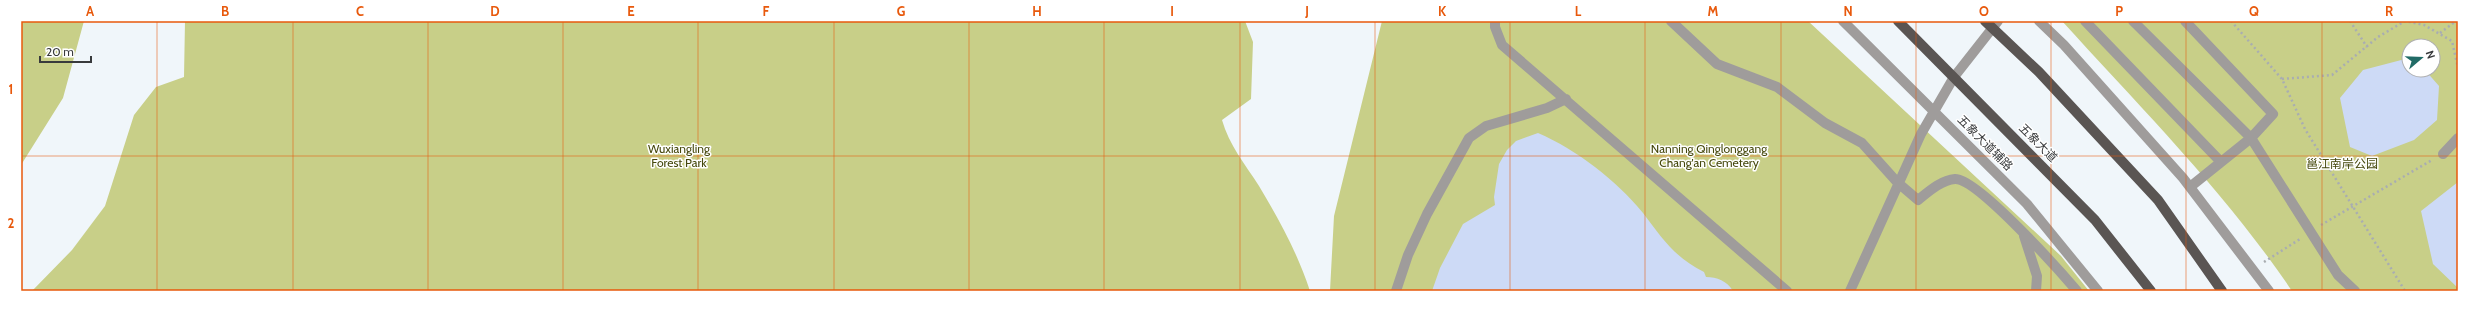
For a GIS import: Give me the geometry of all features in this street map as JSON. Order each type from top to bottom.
[{"type":"main road","name":"五象大道","points":[[1898,21],[2095,220],[2151,291]]},
{"type":"main road","points":[[1992,23],[2158,200],[2222,291]]},
{"type":"street","points":[[1496,21],[1494,26],[1502,45],[1787,291]]},
{"type":"street","points":[[1671,21],[1717,64],[1777,87],[1825,123],[1862,143],[1897,182],[1918,200],[1942,183],[1955,179],[1972,186],[2023,232],[2077,291]]},
{"type":"street","name":"五象大道辅路","points":[[1843,21],[1935,110],[2027,204],[2098,291]]},
{"type":"street","points":[[2038,21],[2064,45],[2190,187],[2269,291]]},
{"type":"street","points":[[2085,21],[2221,162]]},
{"type":"street","points":[[2133,21],[2251,138],[2338,275],[2355,291]]},
{"type":"street","points":[[2185,21],[2273,114],[2251,138],[2190,187]]},
{"type":"street","points":[[1850,291],[1897,182],[1920,134],[1954,77],[1992,23]]},
{"type":"street","points":[[1396,291],[1408,255],[1427,214],[1469,138],[1486,126],[1547,108],[1566,99]]},
{"type":"street","points":[[2443,154],[2458,138]]},
{"type":"street","points":[[2023,232],[2037,276],[2036,291]]},
{"type":"path","points":[[2231,21],[2282,79],[2304,130],[2405,291]]},
{"type":"path","points":[[2350,21],[2366,47]]},
{"type":"path","points":[[2282,79],[2332,75],[2366,47],[2405,21],[2424,25],[2452,42],[2458,68]]},
{"type":"path","points":[[2440,33],[2456,21]]},
{"type":"path","points":[[2253,269],[2351,206],[2443,154]]},
{"type":"green space","points":[[21,21],[84,21],[63,98],[21,165]]},
{"type":"green space","name":"Wuxiangling Forest Park","points":[[185,21],[1245,21],[1253,42],[1251,99],[1222,120],[1233,146],[1259,186],[1288,237],[1300,263],[1310,291],[32,291],[72,250],[105,206],[134,115],[156,87],[184,77]]},
{"type":"green space","name":"Nanning Qinglonggang Chang'an Cemetery","points":[[1382,21],[1808,21],[2061,256],[2089,291],[1330,291],[1334,216]]},
{"type":"green space","name":"邕江南岸公园","points":[[2062,21],[2458,21],[2458,291],[2292,291],[2211,185]]},
{"type":"water","points":[[2401,60],[2401,78],[2432,78],[2439,86],[2437,120],[2414,140],[2372,156],[2350,147],[2340,98],[2363,70]]},
{"type":"water","points":[[1538,133],[1567,148],[1595,167],[1621,189],[1676,253],[1684,260],[1704,272],[1706,277],[1721,280],[1733,291],[1432,291],[1440,268],[1463,224],[1495,205],[1494,197],[1499,164],[1507,150],[1516,141]]},
{"type":"water","points":[[2458,182],[2458,288],[2433,264],[2421,211]]}]
